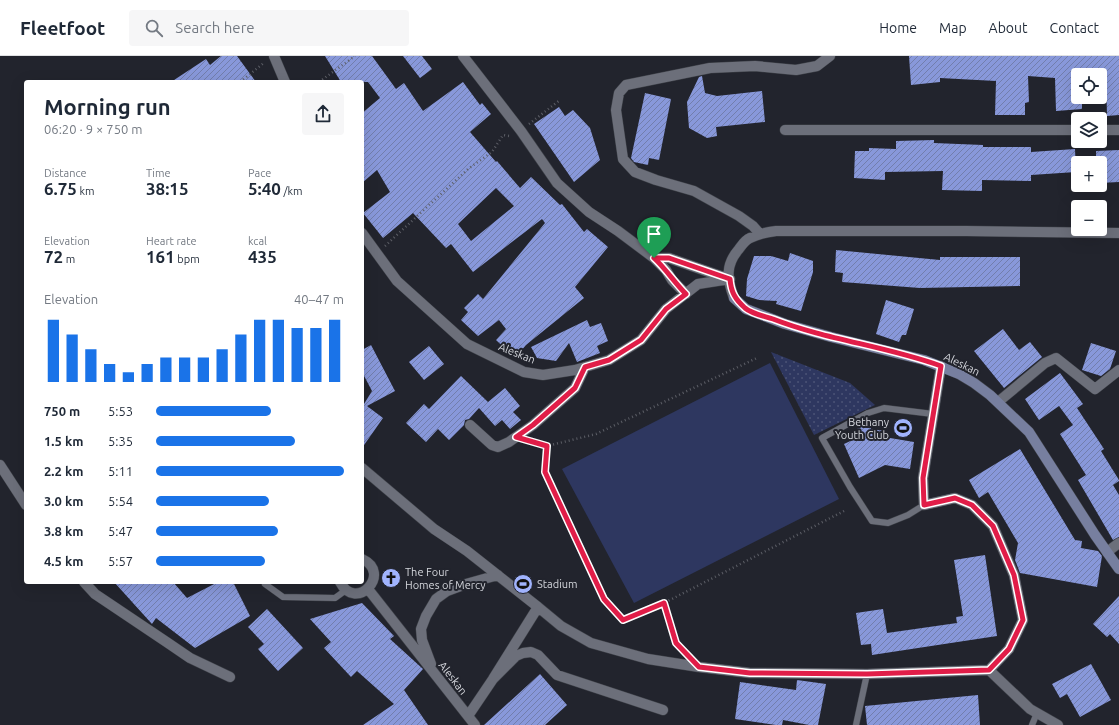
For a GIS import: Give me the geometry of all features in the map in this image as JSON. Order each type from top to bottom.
[{"type":"street","points":[[463,56],[521,131],[541,163],[557,183],[589,212],[618,231],[654,258],[686,294]]},
{"type":"street","points":[[760,234],[753,226],[739,216],[694,191],[635,172],[624,159],[616,110],[618,93],[626,85],[710,68],[755,66],[796,70],[817,66],[830,56]]},
{"type":"street","points":[[271,58],[284,80]]},
{"type":"street","points":[[785,130],[1071,130]]},
{"type":"street","points":[[1107,130],[1119,130]]},
{"type":"street","name":"Aleskan","points":[[1119,233],[776,230],[748,238],[733,255],[728,266],[731,289],[734,298],[746,309],[785,324],[924,360],[959,374],[974,383],[998,402],[1029,432],[1119,569]]},
{"type":"street","name":"Aleskan","points":[[364,236],[397,281],[467,344],[524,372],[543,375],[575,370],[609,360],[641,340],[666,309],[698,284],[730,279]]},
{"type":"street","points":[[654,258],[669,258],[730,279]]},
{"type":"street","points":[[998,402],[1045,363],[1056,358],[1095,389],[1119,370]]},
{"type":"street","points":[[364,470],[434,529],[498,575],[561,626],[591,643],[648,659],[750,673],[867,674],[989,670],[1009,649],[1023,620],[1014,575],[993,526],[972,505],[955,498],[924,505],[923,478],[941,366]]},
{"type":"street","points":[[470,425],[492,445],[498,447],[533,425],[575,388],[585,367]]},
{"type":"street","points":[[0,466],[24,502]]},
{"type":"street","points":[[1107,552],[1119,543]]},
{"type":"street","points":[[343,586],[357,594],[368,589],[372,585],[374,573],[369,563],[364,560]]},
{"type":"street","points":[[434,673],[420,630],[436,599],[447,591],[498,575]]},
{"type":"street","points":[[86,584],[95,594],[190,658],[230,677]]},
{"type":"street","name":"Aleskan","points":[[368,589],[475,725]]},
{"type":"street","points":[[468,716],[493,679],[538,606]]},
{"type":"street","points":[[493,679],[516,656],[531,652],[538,655],[557,675],[663,710]]},
{"type":"street","points":[[989,670],[1030,709],[1058,725]]},
{"type":"lane","points":[[924,505],[908,515],[888,523],[872,521],[850,487],[822,438],[868,413],[884,408],[933,414]]},
{"type":"lane","points":[[265,584],[282,597],[334,598],[343,586]]},
{"type":"lane","points":[[856,725],[867,674]]},
{"type":"lane","points":[[1032,725],[1037,713]]},
{"type":"path","points":[[322,80],[355,56]]},
{"type":"path","points":[[243,80],[271,58]]},
{"type":"path","points":[[376,254],[468,169],[492,152],[503,135],[511,136],[521,131],[560,100]]},
{"type":"path","points":[[516,437],[547,446],[596,434],[757,358]]},
{"type":"path","points":[[547,446],[545,472],[604,599],[623,620],[664,603],[846,510]]},
{"type":"path","points":[[664,603],[676,643],[699,667]]},
{"type":"shaded area","points":[[771,352],[850,383],[875,405],[814,435]]},
{"type":"shaded area","points":[[770,363],[839,499],[634,603],[562,469]]},
{"type":"building","points":[[221,56],[237,56],[255,80],[174,80],[206,59],[210,65]]},
{"type":"building","points":[[325,56],[372,56],[396,89],[404,83],[423,111],[463,82],[480,105],[482,103],[491,114],[470,132],[496,162],[497,161],[520,188],[531,177],[560,205],[562,204],[584,232],[587,229],[608,247],[575,287],[584,298],[526,345],[515,358],[496,340],[506,329],[499,320],[478,336],[461,320],[468,312],[464,308],[478,294],[483,299],[545,223],[542,219],[473,272],[451,244],[446,248],[413,213],[383,238],[364,214],[364,212],[390,192],[377,170],[364,181],[364,111],[380,98],[368,82],[364,82],[364,80],[340,80]],"holes":[[[496,188],[514,206],[471,241],[458,224]]]},
{"type":"building","points":[[403,56],[422,56],[432,69],[420,78]]},
{"type":"building","points":[[909,56],[1119,56],[1119,115],[1107,116],[1107,68],[1071,68],[1071,104],[1082,104],[1082,109],[1056,111],[1055,78],[1028,76],[1029,102],[1025,103],[1025,115],[995,115],[996,81],[940,78],[940,82],[911,85]]},
{"type":"building","points":[[702,76],[705,93],[717,96],[762,91],[765,122],[716,127],[717,136],[707,138],[689,128],[687,102],[699,77]]},
{"type":"building","points":[[645,93],[671,99],[659,160],[649,158],[648,165],[634,162],[631,158]]},
{"type":"building","points":[[559,107],[565,116],[573,110],[590,128],[600,160],[574,182],[534,124]]},
{"type":"building","points":[[934,140],[934,143],[983,145],[983,147],[1031,147],[1031,152],[1075,149],[1075,156],[1071,156],[1071,172],[1031,175],[1031,181],[982,180],[982,191],[942,190],[943,171],[885,172],[885,180],[854,178],[855,151],[869,151],[869,148],[896,149],[896,141]]},
{"type":"building","points":[[1119,150],[1119,182],[1107,183],[1107,156],[1096,156],[1096,151]]},
{"type":"building","points":[[836,250],[940,260],[940,257],[1020,257],[1020,286],[920,288],[842,282],[843,273],[835,272]]},
{"type":"building","points":[[790,253],[813,261],[813,272],[801,311],[776,304],[777,301],[759,300],[746,296],[747,279],[754,256],[771,256],[788,261]]},
{"type":"building","points":[[886,300],[914,309],[906,335],[902,335],[899,342],[876,334]]},
{"type":"building","points":[[587,320],[590,327],[601,323],[608,341],[597,346],[600,353],[577,362],[569,343],[556,361],[537,358],[531,347]]},
{"type":"building","points":[[1003,329],[1019,350],[1030,342],[1042,357],[1004,388],[974,351]]},
{"type":"building","points":[[1091,343],[1116,351],[1110,369],[1101,376],[1082,370]]},
{"type":"building","points":[[371,345],[395,391],[367,406],[383,418],[364,445],[364,404],[372,391],[364,376],[364,349]]},
{"type":"building","points":[[429,346],[444,364],[424,380],[409,362]]},
{"type":"building","points":[[1060,373],[1083,404],[1077,408],[1104,449],[1101,451],[1119,480],[1113,485],[1119,495],[1119,537],[1113,540],[1078,480],[1086,475],[1060,434],[1073,425],[1059,406],[1039,420],[1025,399]]},
{"type":"building","points":[[461,376],[488,402],[505,388],[520,406],[513,412],[521,420],[510,429],[502,420],[495,426],[479,408],[469,419],[465,420],[464,425],[449,440],[438,429],[426,442],[406,423],[424,404],[429,409]]},
{"type":"building","points":[[868,424],[871,429],[885,431],[884,437],[914,442],[910,469],[885,465],[859,478],[844,444],[861,436],[857,429]]},
{"type":"building","points":[[1020,449],[1075,540],[1082,541],[1081,548],[1098,551],[1102,556],[1097,587],[1020,573],[1015,560],[1018,543],[988,492],[979,498],[969,480]]},
{"type":"building","points":[[985,555],[997,636],[872,655],[871,644],[861,645],[856,613],[883,609],[887,633],[957,623],[956,617],[963,616],[954,560]]},
{"type":"building","points":[[116,584],[175,584],[187,598],[214,584],[234,584],[250,616],[195,648],[156,618],[152,624]]},
{"type":"building","points":[[1119,596],[1119,644],[1110,634],[1107,637],[1093,624]]},
{"type":"building","points":[[362,603],[394,636],[390,639],[423,669],[404,690],[428,725],[363,725],[394,704],[357,671],[351,677],[324,648],[331,642],[310,619]]},
{"type":"building","points":[[267,609],[303,648],[278,671],[258,649],[264,644],[248,627]]},
{"type":"building","points":[[1091,664],[1111,700],[1080,717],[1067,694],[1060,698],[1052,684]]},
{"type":"building","points":[[540,674],[567,705],[545,725],[484,725]]},
{"type":"building","points":[[797,680],[826,684],[818,725],[809,725],[783,720],[782,725],[776,725],[735,719],[740,682],[796,690]]},
{"type":"building","points":[[978,695],[980,725],[867,725],[865,706]]},
{"type":"place","name":"Bethany Youth Club","points":[[903,428]]},
{"type":"place","name":"The Four Homes of Mercy","points":[[391,578]]},
{"type":"place","name":"Stadium","points":[[523,584]]},
{"type":"route","points":[[654,258],[669,258],[730,279],[734,298],[746,309],[785,324],[924,360],[941,366],[923,478],[924,505],[955,498],[972,505],[993,526],[1014,575],[1023,620],[1009,649],[989,670],[867,674],[750,673],[699,667],[676,643],[664,603],[623,620],[604,599],[545,472],[547,446],[516,437],[533,425],[575,388],[585,367],[609,360],[641,340],[666,309],[686,294],[654,258]]}]
